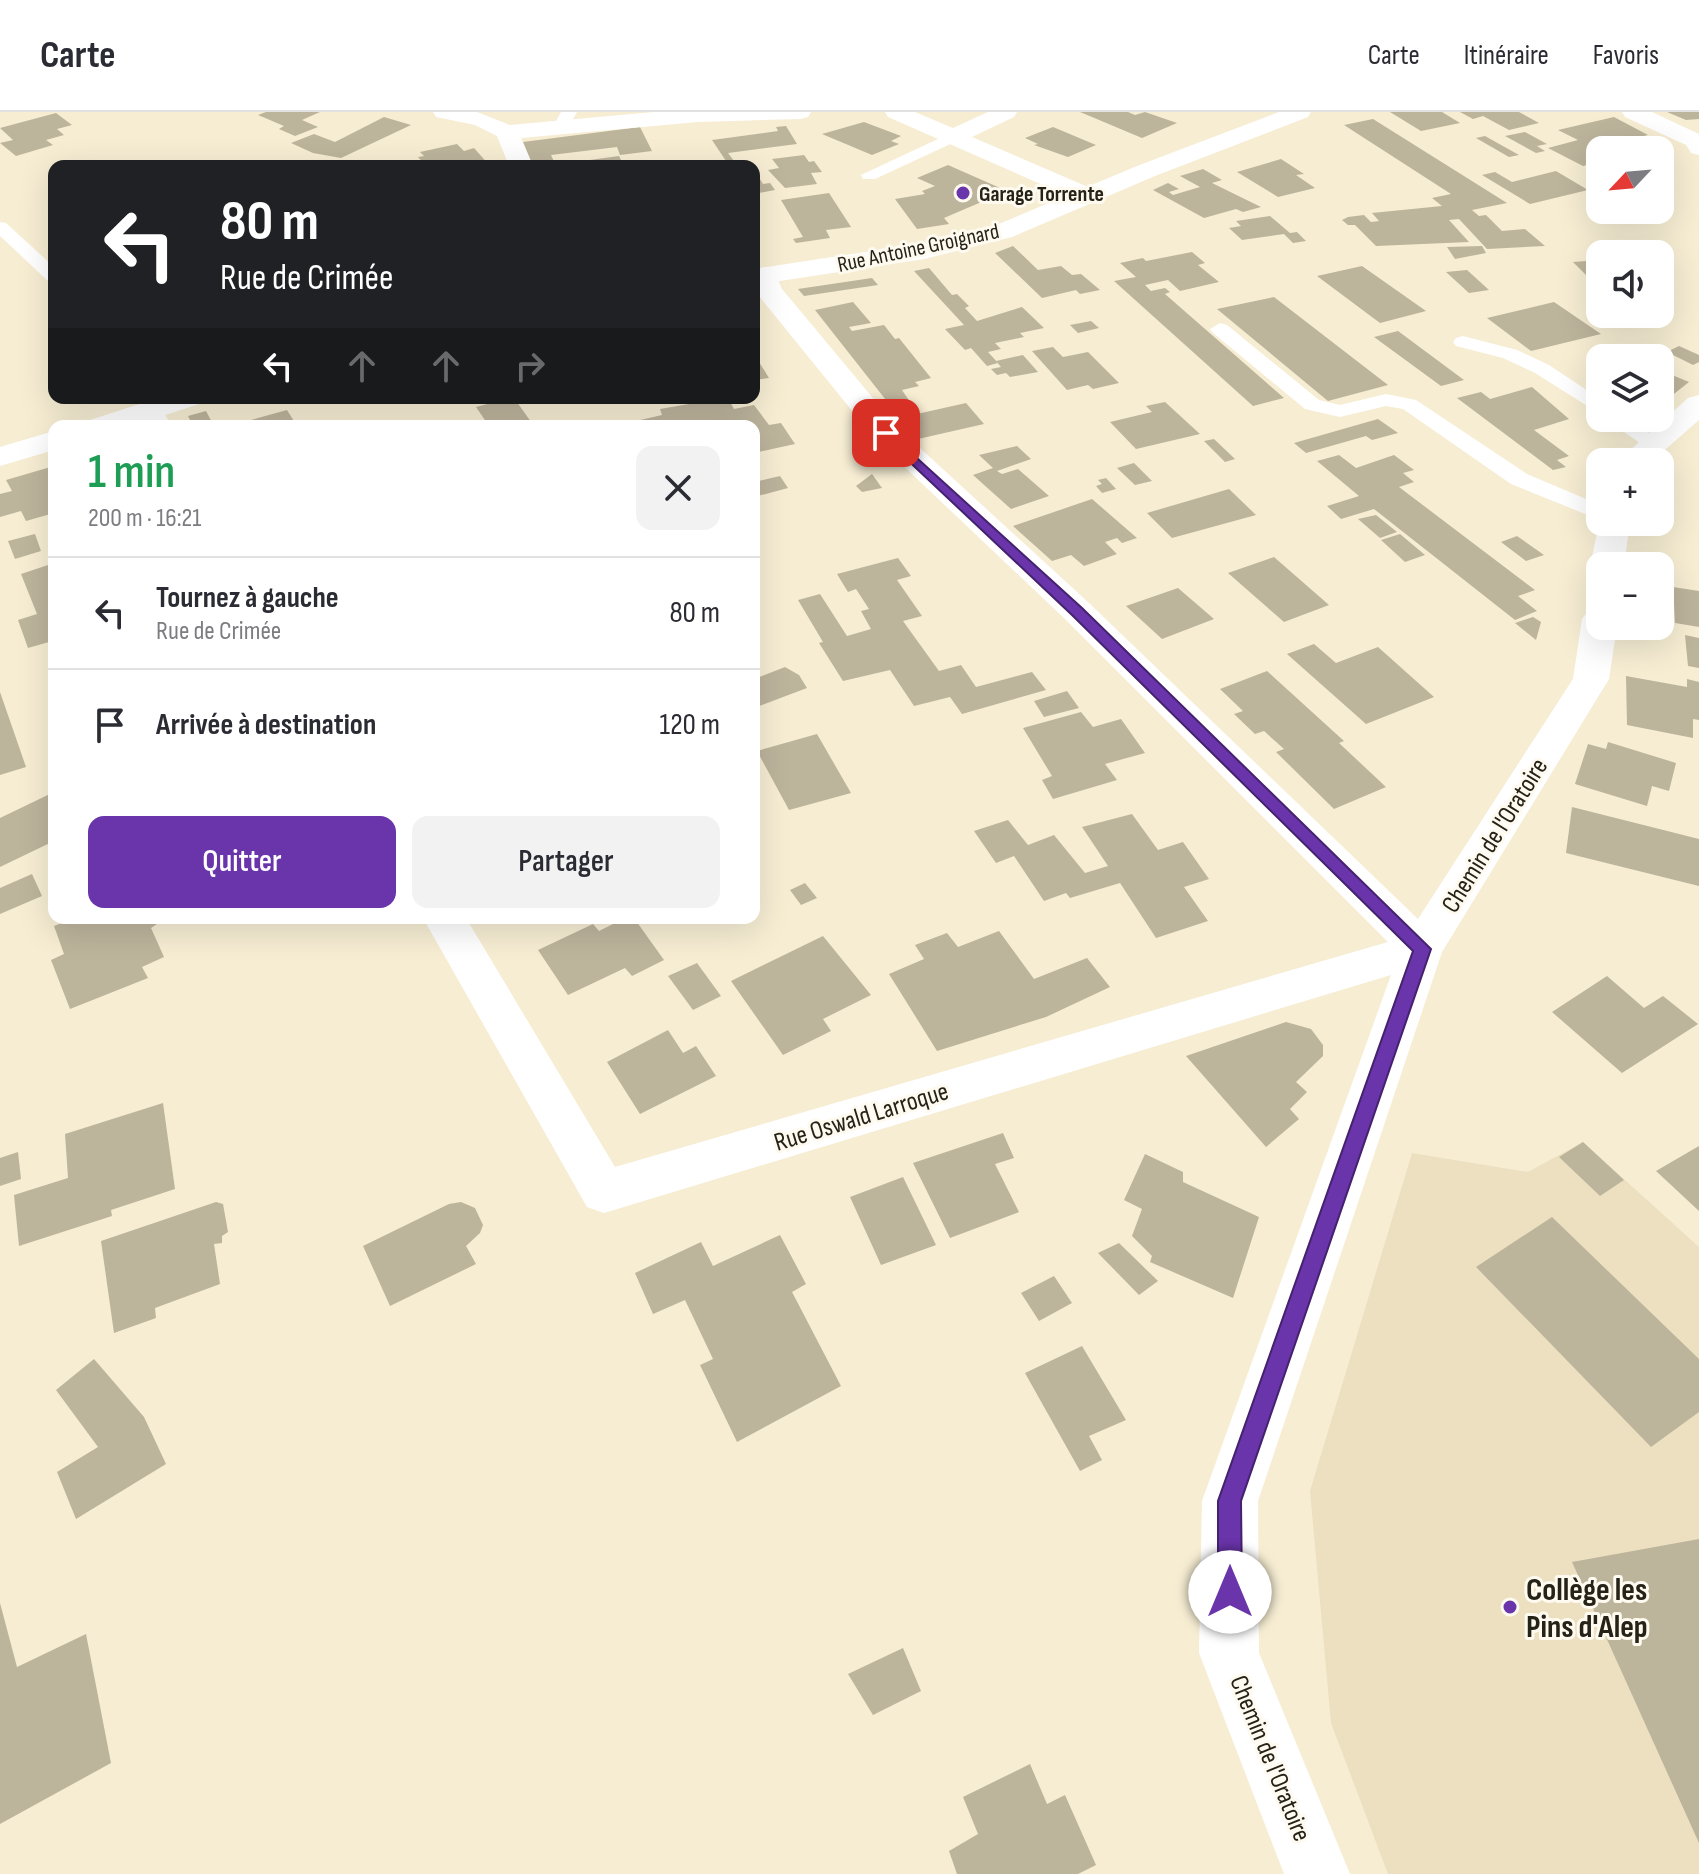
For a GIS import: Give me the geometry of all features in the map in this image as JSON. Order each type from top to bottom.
[{"type":"street","points":[[444,112],[482,120],[507,132],[565,119],[800,112]]},
{"type":"street","points":[[896,112],[1086,195]]},
{"type":"street","points":[[953,137],[1006,112]]},
{"type":"street","name":"Rue Antoine Groignard","points":[[760,276],[965,242],[1003,232],[1086,195],[1300,112]]},
{"type":"street","points":[[1633,112],[1698,144]]},
{"type":"street","points":[[507,132],[519,160]]},
{"type":"street","points":[[760,278],[886,433],[1077,611],[1422,949]]},
{"type":"street","points":[[153,419],[178,404]]},
{"type":"street","points":[[1649,448],[1699,404]]},
{"type":"street","points":[[0,457],[48,442]]},
{"type":"street","name":"Chemin de l'Oratoire","points":[[1317,1874],[1229,1653],[1230,1501],[1422,949],[1591,679],[1597,640]]},
{"type":"street","name":"Rue Oswald Larroque","points":[[448,924],[604,1192],[1422,949]]},
{"type":"lane","points":[[869,175],[953,137]]},
{"type":"lane","points":[[0,227],[48,271]]},
{"type":"lane","points":[[1220,329],[1312,405],[1340,411],[1386,400],[1409,404],[1519,479],[1586,507]]},
{"type":"lane","points":[[1463,342],[1510,354],[1542,369],[1586,399]]},
{"type":"lane","points":[[1626,432],[1639,448]]},
{"type":"shaded area","name":"Collège les Pins d'Alep","points":[[1583,1142],[1699,1247],[1699,1874],[1388,1874],[1331,1723],[1310,1491],[1412,1153],[1528,1172]]},
{"type":"building","points":[[266,112],[320,112],[302,120],[318,127],[295,136],[279,129],[284,126],[258,115]]},
{"type":"building","points":[[1080,112],[1128,112],[1135,115],[1145,112],[1177,123],[1142,138]]},
{"type":"building","points":[[1390,112],[1442,112],[1460,123],[1421,131]]},
{"type":"building","points":[[1460,112],[1519,112],[1539,123],[1509,130],[1483,116],[1473,119]]},
{"type":"building","points":[[1667,112],[1699,112],[1699,119],[1686,120]]},
{"type":"building","points":[[56,113],[72,125],[57,129],[64,135],[46,140],[53,145],[16,156],[0,143],[13,140],[0,128]]},
{"type":"building","points":[[384,117],[411,125],[341,158],[313,153],[291,143],[314,134],[335,142]]},
{"type":"building","points":[[1614,117],[1648,135],[1586,136],[1586,165],[1583,166],[1548,148],[1578,140],[1558,130]]},
{"type":"building","points":[[1373,119],[1507,203],[1472,210],[1479,216],[1486,215],[1502,231],[1525,229],[1545,246],[1487,249],[1459,219],[1449,220],[1469,242],[1376,246],[1355,225],[1348,225],[1342,220],[1364,215],[1371,222],[1379,221],[1372,213],[1442,206],[1432,198],[1451,194],[1344,125]]},
{"type":"building","points":[[864,122],[901,136],[891,141],[899,144],[872,155],[822,134]]},
{"type":"building","points":[[786,126],[797,144],[728,153],[733,160],[725,160],[712,140],[778,131],[776,127]]},
{"type":"building","points":[[640,127],[652,151],[620,155],[617,147],[551,155],[553,160],[530,160],[523,142]]},
{"type":"building","points":[[1053,127],[1096,145],[1068,157],[1034,145],[1038,144],[1025,138]]},
{"type":"building","points":[[1525,132],[1547,144],[1537,146],[1545,151],[1536,153],[1505,136]]},
{"type":"building","points":[[1485,136],[1519,155],[1509,157],[1476,138]]},
{"type":"building","points":[[457,144],[464,151],[474,148],[485,160],[421,160],[418,157],[424,156],[420,152]]},
{"type":"building","points":[[804,155],[809,162],[814,161],[822,172],[811,173],[817,184],[785,188],[768,170],[779,168],[772,159]]},
{"type":"building","points":[[619,156],[621,160],[590,160]]},
{"type":"building","points":[[1281,159],[1304,174],[1296,175],[1315,188],[1278,197],[1237,172]]},
{"type":"building","name":"Garage Torrente","points":[[948,165],[1007,191],[944,218],[949,224],[917,229],[895,199],[925,194],[922,191],[935,186],[917,178]]},
{"type":"building","points":[[1203,169],[1222,180],[1212,183],[1261,207],[1243,212],[1236,209],[1204,218],[1153,190],[1168,183],[1179,189],[1169,192],[1173,195],[1200,187],[1180,176]]},
{"type":"building","points":[[1556,171],[1586,190],[1530,204],[1482,175],[1495,172],[1512,182]]},
{"type":"building","points":[[760,179],[763,184],[770,183],[775,190],[760,193]]},
{"type":"building","points":[[829,193],[851,227],[826,230],[830,238],[796,243],[793,239],[803,237],[781,200]]},
{"type":"building","points":[[1270,216],[1290,233],[1297,232],[1306,241],[1293,243],[1284,234],[1242,240],[1229,228],[1241,226],[1236,221]]},
{"type":"building","points":[[1013,246],[1038,270],[1061,266],[1072,275],[1081,274],[1100,290],[1080,294],[1076,290],[1042,298],[995,253]]},
{"type":"building","points":[[1482,246],[1486,253],[1455,259],[1447,247]]},
{"type":"building","points":[[1192,252],[1205,263],[1198,265],[1219,282],[1180,291],[1168,280],[1145,285],[1151,291],[1165,288],[1170,292],[1165,294],[1284,398],[1253,406],[1114,281],[1136,277],[1120,263]]},
{"type":"building","points":[[1586,261],[1586,275],[1573,262]]},
{"type":"building","points":[[1362,266],[1426,311],[1380,323],[1317,276]]},
{"type":"building","points":[[929,268],[952,295],[957,294],[969,306],[965,308],[977,321],[1022,307],[1044,328],[1020,333],[1024,337],[995,343],[1001,349],[988,352],[998,363],[987,366],[971,348],[965,350],[945,329],[964,325],[914,271]]},
{"type":"building","points":[[1467,270],[1489,290],[1469,293],[1446,272]]},
{"type":"building","points":[[872,278],[878,285],[804,296],[798,289]]},
{"type":"building","points":[[1274,297],[1388,385],[1328,401],[1217,309]]},
{"type":"building","points":[[853,302],[871,323],[849,327],[852,331],[884,325],[895,339],[899,338],[931,378],[915,382],[919,386],[902,390],[912,405],[893,409],[815,310]]},
{"type":"building","points":[[1554,302],[1586,324],[1586,328],[1601,334],[1531,351],[1487,318]]},
{"type":"building","points":[[1091,321],[1099,328],[1078,333],[1070,325]]},
{"type":"building","points":[[1398,331],[1464,380],[1441,386],[1374,337]]},
{"type":"building","points":[[1679,346],[1699,355],[1699,362],[1693,365],[1674,356],[1674,348]]},
{"type":"building","points":[[1053,347],[1063,357],[1088,352],[1119,383],[1093,389],[1088,385],[1067,390],[1032,351]]},
{"type":"building","points":[[1023,355],[1038,372],[1010,377],[1006,373],[997,375],[991,369],[1001,367],[996,361]]},
{"type":"building","points":[[760,364],[769,378],[760,379]]},
{"type":"building","points":[[1674,376],[1689,382],[1674,394]]},
{"type":"building","points":[[1532,387],[1569,419],[1534,430],[1569,456],[1557,460],[1566,467],[1553,470],[1457,398],[1481,392],[1490,399]]},
{"type":"building","points":[[1165,402],[1200,434],[1136,449],[1110,422],[1152,412],[1146,406]]},
{"type":"building","points":[[966,403],[984,424],[918,439],[899,418]]},
{"type":"building","points":[[518,404],[530,420],[485,420],[476,407]]},
{"type":"building","points":[[689,404],[731,404],[734,409],[754,405],[769,425],[781,423],[795,444],[760,452],[760,420],[640,420],[662,415],[660,409]]},
{"type":"building","points":[[287,410],[293,420],[252,420]]},
{"type":"building","points":[[206,411],[211,420],[190,420],[188,416]]},
{"type":"building","points":[[1378,419],[1398,433],[1372,440],[1366,436],[1306,453],[1294,443]]},
{"type":"building","points":[[1214,439],[1235,459],[1225,462],[1204,441]]},
{"type":"building","points":[[1017,446],[1031,459],[997,471],[1002,474],[1018,469],[1049,496],[1011,509],[973,475],[993,468],[979,455]]},
{"type":"building","points":[[1339,455],[1356,468],[1394,455],[1414,470],[1403,473],[1414,482],[1399,487],[1535,590],[1518,596],[1537,611],[1515,620],[1374,509],[1341,519],[1327,506],[1359,496],[1317,461]]},
{"type":"building","points":[[1134,463],[1152,481],[1135,485],[1117,468]]},
{"type":"building","points":[[48,468],[48,515],[26,521],[21,511],[0,517],[0,494],[12,491],[6,480]]},
{"type":"building","points":[[872,474],[882,488],[862,492],[856,486]]},
{"type":"building","points":[[780,476],[788,488],[760,495],[760,481]]},
{"type":"building","points":[[1106,478],[1116,489],[1102,493],[1096,486],[1102,484],[1098,480]]},
{"type":"building","points":[[1229,489],[1256,515],[1172,538],[1147,513]]},
{"type":"building","points":[[1092,499],[1137,538],[1122,543],[1117,538],[1105,542],[1117,554],[1084,566],[1071,555],[1052,561],[1013,526]]},
{"type":"building","points":[[1376,515],[1397,532],[1380,538],[1358,519]]},
{"type":"building","points":[[35,534],[41,551],[15,559],[8,541]]},
{"type":"building","points":[[1400,534],[1425,555],[1405,562],[1381,540]]},
{"type":"building","points":[[1517,536],[1544,555],[1526,561],[1501,542]]},
{"type":"building","points":[[1274,557],[1329,605],[1284,622],[1228,573]]},
{"type":"building","points":[[898,558],[911,576],[897,580],[922,616],[903,621],[939,671],[961,665],[976,687],[1032,672],[1046,690],[962,714],[950,697],[914,706],[890,670],[843,681],[819,643],[823,642],[798,600],[820,594],[847,636],[871,629],[861,611],[869,609],[856,589],[848,592],[837,574]]},
{"type":"building","points":[[48,565],[48,642],[28,648],[18,620],[37,614],[21,574]]},
{"type":"building","points":[[1674,587],[1699,591],[1699,627],[1675,623]]},
{"type":"building","points":[[1178,588],[1214,619],[1162,639],[1126,606]]},
{"type":"building","points":[[1533,617],[1541,622],[1536,640],[1515,623]]},
{"type":"building","points":[[1685,635],[1699,638],[1699,668],[1688,666]]},
{"type":"building","points":[[1314,644],[1336,663],[1378,647],[1434,697],[1366,724],[1287,654]]},
{"type":"building","points":[[785,667],[799,675],[807,688],[760,706],[760,677]]},
{"type":"building","points":[[1267,671],[1344,741],[1339,743],[1386,787],[1334,809],[1276,752],[1284,749],[1264,731],[1255,734],[1234,714],[1243,711],[1220,689]]},
{"type":"building","points":[[1626,676],[1687,687],[1687,679],[1699,682],[1699,720],[1693,719],[1693,738],[1627,725]]},
{"type":"building","points":[[1067,691],[1079,708],[1044,717],[1034,701]]},
{"type":"building","points":[[0,692],[26,767],[0,775]]},
{"type":"building","points":[[1081,712],[1093,727],[1121,719],[1145,753],[1105,764],[1117,780],[1053,799],[1042,780],[1052,776],[1023,728]]},
{"type":"building","points":[[817,734],[851,793],[789,810],[760,757],[760,750]]},
{"type":"building","points":[[1608,742],[1676,763],[1669,791],[1652,786],[1647,806],[1575,784],[1588,744],[1606,749]]},
{"type":"building","points":[[48,795],[48,844],[0,867],[0,818]]},
{"type":"building","points":[[1572,807],[1699,839],[1699,886],[1566,853]]},
{"type":"building","points":[[1132,814],[1158,850],[1183,842],[1209,879],[1184,887],[1208,921],[1156,938],[1120,883],[1070,898],[1066,893],[1044,901],[1014,856],[996,863],[974,831],[1008,820],[1028,845],[1054,835],[1085,873],[1108,866],[1082,827]]},
{"type":"building","points":[[32,874],[42,896],[0,914],[0,888]]},
{"type":"building","points":[[805,883],[817,898],[801,905],[790,890]]},
{"type":"building","points":[[157,924],[151,928],[164,957],[142,967],[148,978],[70,1009],[51,960],[64,954],[54,926]]},
{"type":"building","points":[[593,924],[599,931],[613,924],[638,924],[664,960],[632,976],[625,968],[568,995],[538,950]]},
{"type":"building","points":[[999,931],[1034,979],[1087,958],[1110,987],[1046,1017],[937,1051],[889,974],[924,959],[915,945],[947,933],[958,947]]},
{"type":"building","points":[[823,936],[871,995],[823,1019],[831,1031],[783,1055],[731,981]]},
{"type":"building","points":[[697,963],[721,996],[693,1010],[668,976]]},
{"type":"building","points":[[1607,976],[1644,1008],[1663,996],[1698,1024],[1622,1073],[1552,1012]]},
{"type":"building","points":[[1286,1022],[1311,1029],[1323,1045],[1323,1056],[1296,1082],[1307,1092],[1290,1109],[1299,1119],[1266,1147],[1186,1056]]},
{"type":"building","points":[[668,1030],[683,1053],[696,1046],[716,1076],[640,1114],[607,1062]]},
{"type":"building","points":[[163,1103],[175,1189],[111,1210],[112,1216],[19,1246],[14,1195],[68,1178],[65,1134]]},
{"type":"building","points":[[1003,1133],[1014,1158],[995,1164],[1019,1212],[950,1238],[913,1163]]},
{"type":"building","points":[[1583,1142],[1624,1180],[1600,1196],[1559,1157]]},
{"type":"building","points":[[1699,1146],[1699,1211],[1656,1171]]},
{"type":"building","points":[[18,1152],[21,1179],[0,1186],[0,1158]]},
{"type":"building","points":[[1145,1154],[1183,1172],[1183,1182],[1259,1217],[1233,1298],[1150,1262],[1152,1256],[1132,1236],[1142,1209],[1124,1200]]},
{"type":"building","points":[[903,1177],[936,1245],[881,1265],[850,1197]]},
{"type":"building","points":[[216,1202],[223,1204],[228,1232],[222,1236],[222,1243],[214,1244],[220,1284],[155,1308],[156,1318],[114,1333],[101,1241]]},
{"type":"building","points":[[461,1202],[475,1208],[483,1225],[480,1233],[466,1246],[476,1264],[390,1306],[363,1246],[449,1204]]},
{"type":"building","points":[[1552,1217],[1699,1359],[1699,1412],[1651,1447],[1476,1267]]},
{"type":"building","points":[[780,1235],[806,1284],[792,1292],[841,1386],[737,1442],[700,1365],[713,1359],[685,1300],[653,1314],[635,1273],[701,1242],[713,1266]]},
{"type":"building","points":[[1119,1243],[1158,1281],[1139,1295],[1098,1253]]},
{"type":"building","points":[[1054,1276],[1072,1303],[1039,1321],[1021,1293]]},
{"type":"building","points":[[1082,1346],[1126,1420],[1089,1436],[1102,1460],[1080,1471],[1025,1373]]},
{"type":"building","points":[[94,1359],[144,1417],[166,1464],[76,1519],[57,1472],[98,1447],[56,1390]]},
{"type":"building","points":[[1699,1539],[1699,1843],[1572,1562]]},
{"type":"building","points":[[0,1603],[17,1667],[86,1634],[111,1763],[0,1824]]},
{"type":"building","points":[[903,1648],[921,1691],[873,1715],[848,1674]]},
{"type":"building","points":[[1030,1764],[1047,1804],[1065,1795],[1096,1865],[1078,1874],[957,1874],[949,1851],[978,1834],[963,1797]]},
{"type":"place","name":"Garage Torrente","points":[[963,193]]},
{"type":"place","name":"Collège les Pins d'Alep","points":[[1510,1607]]},
{"type":"route","points":[[886,433],[1077,611],[1422,949],[1230,1501],[1230,1592]]}]
